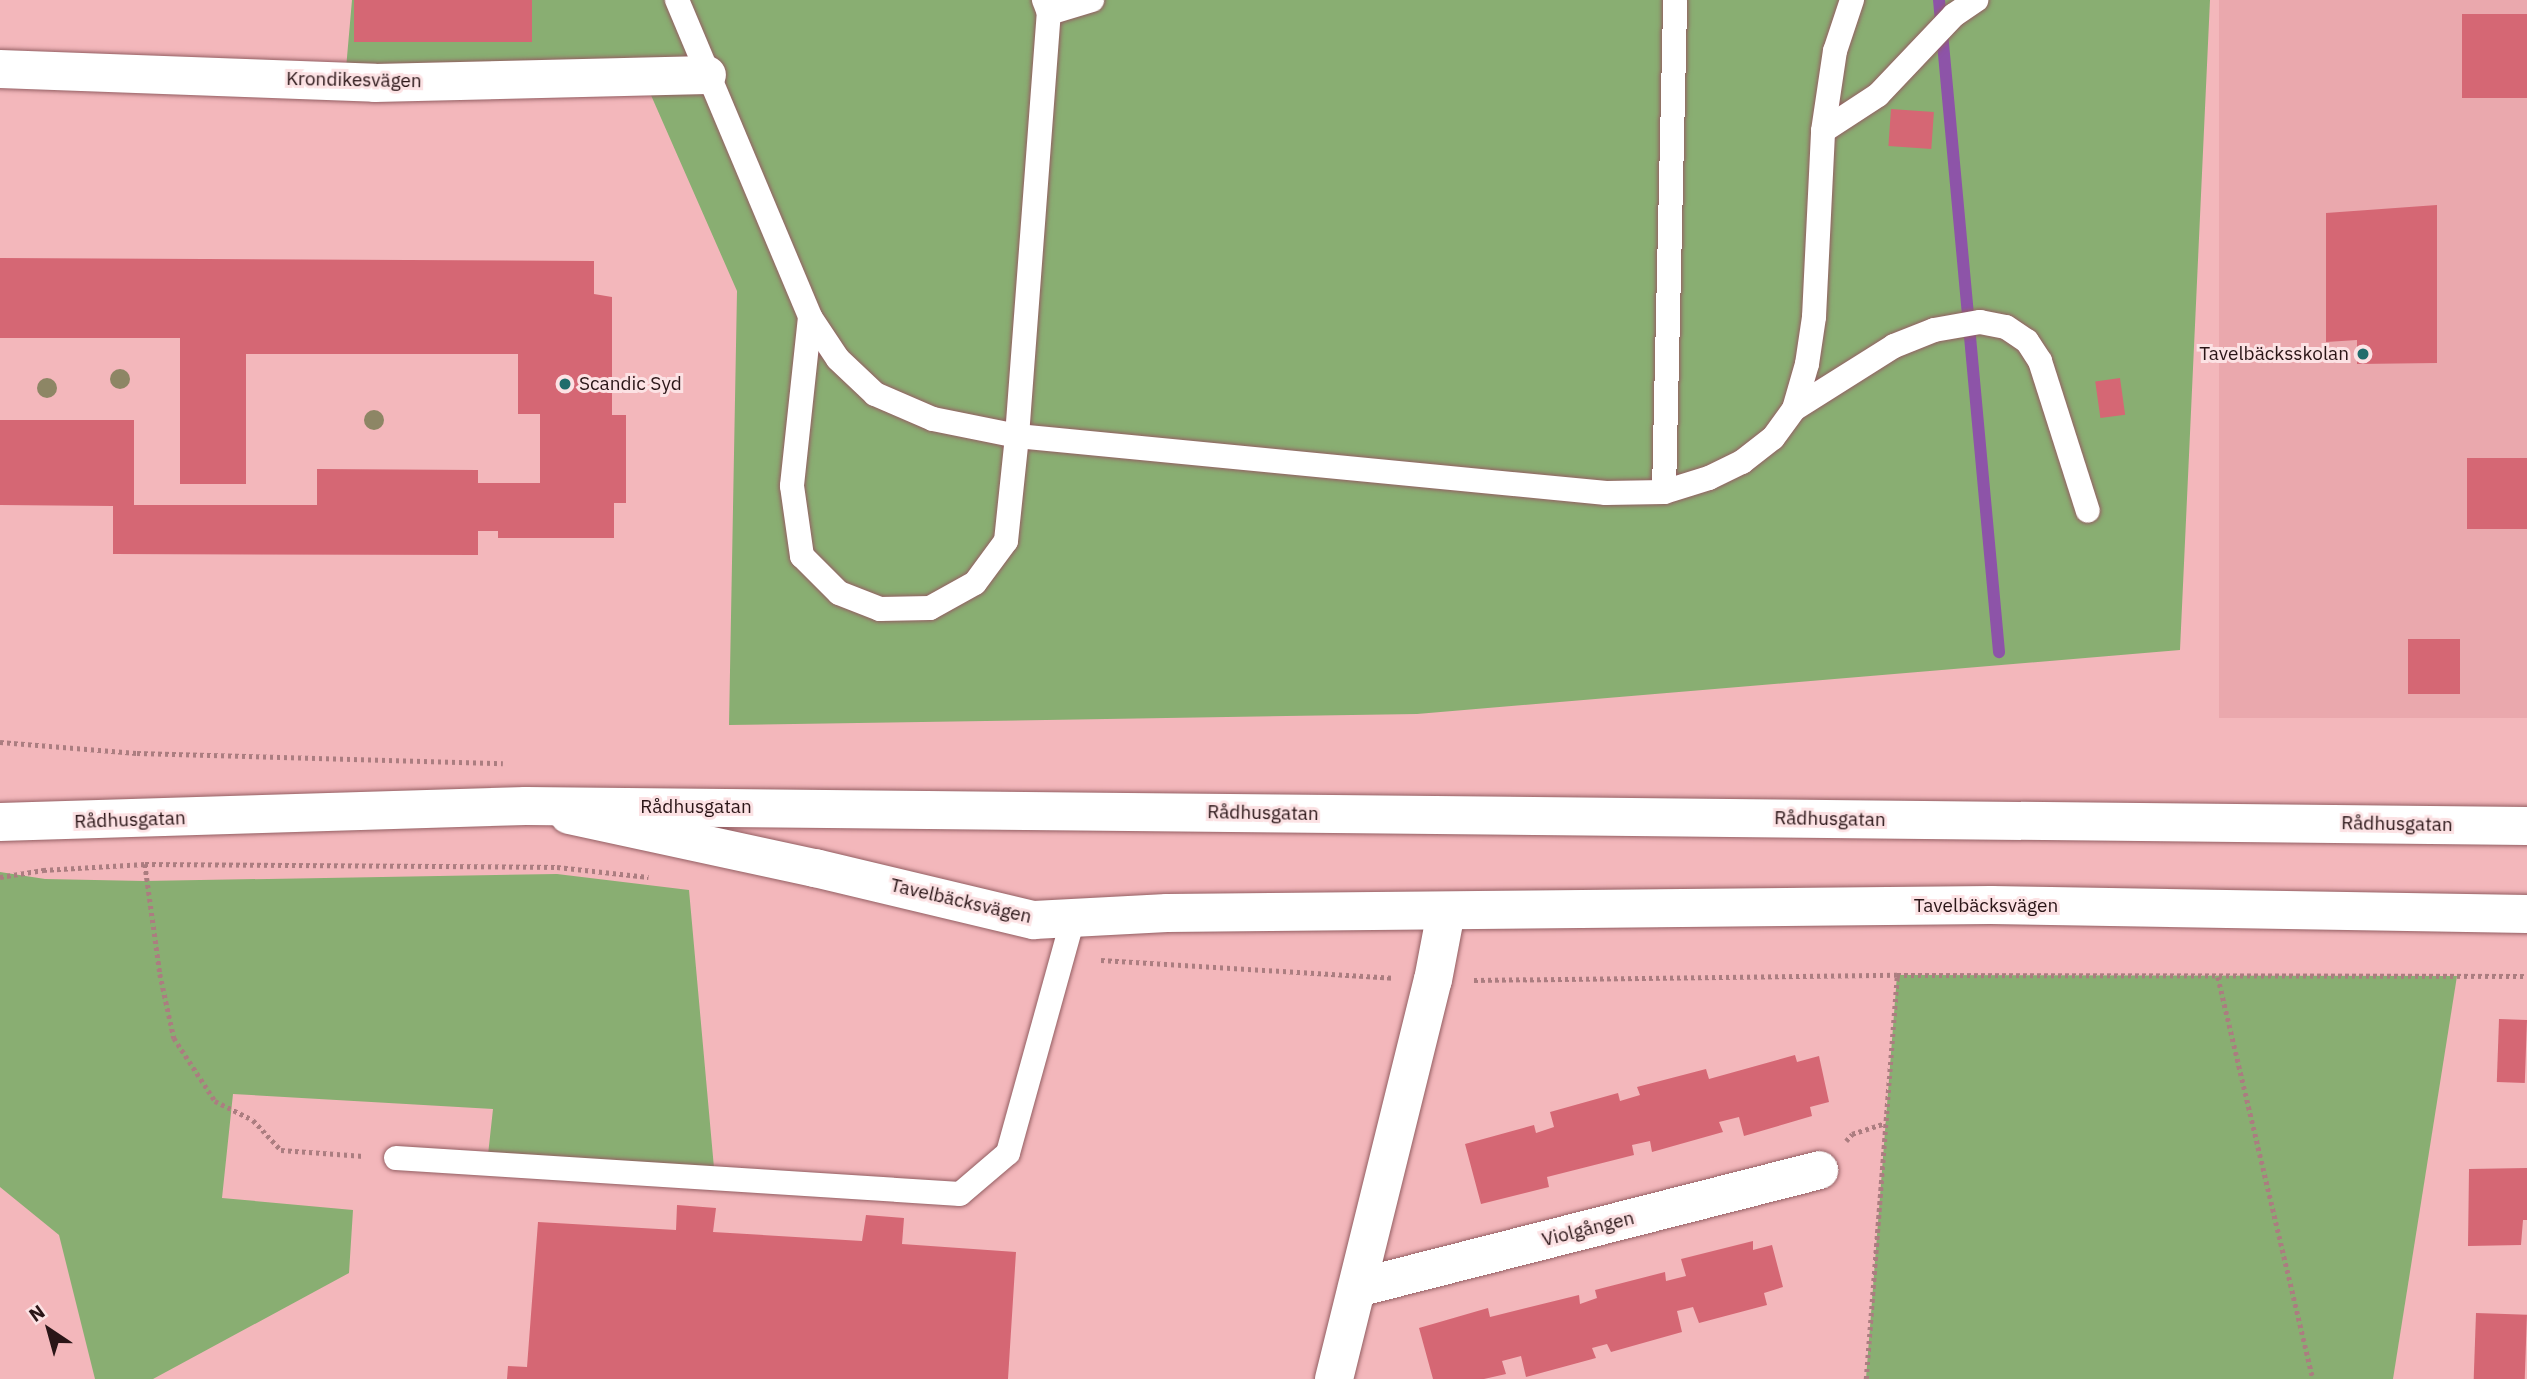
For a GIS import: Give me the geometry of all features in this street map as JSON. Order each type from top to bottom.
[{"type":"street","name":"Krondikesvägen","points":[[0,69],[375,83],[708,75]]},
{"type":"street","name":"Rådhusgatan","points":[[0,822],[526,806],[2527,826]]},
{"type":"street","name":"Tavelbäcksvägen","points":[[526,806],[815,868],[1034,920],[1167,914],[1991,905],[2527,914]]},
{"type":"street","points":[[1334,1379],[1433,980],[1446,912]]},
{"type":"street","name":"Violgången","points":[[1357,1288],[1819,1170]]},
{"type":"lane","points":[[677,0],[810,317],[838,359],[875,394],[933,419],[1017,436],[1606,493],[1664,492],[1709,478],[1742,462],[1773,438],[1794,409],[1807,364],[1814,317],[1823,131],[1836,51],[1852,0]]},
{"type":"lane","points":[[810,317],[792,486],[802,556],[839,593],[880,609],[930,608],[975,583],[1006,541],[1017,436],[1046,6],[1093,0]]},
{"type":"lane","points":[[1664,492],[1675,0]]},
{"type":"lane","points":[[1823,131],[1878,95],[1954,15],[1976,0]]},
{"type":"lane","points":[[1794,409],[1894,346],[1934,330],[1980,321],[2006,327],[2027,341],[2040,361],[2088,511]]},
{"type":"lane","points":[[396,1158],[960,1194],[1008,1153],[1073,918]]},
{"type":"path","points":[[145,864],[160,974],[174,1038],[215,1101],[253,1119],[281,1150],[396,1158]]},
{"type":"path","points":[[1866,1379],[1897,975]]},
{"type":"path","points":[[2218,977],[2313,1379]]},
{"type":"shaded area","name":"Tavelbäcksskolan","points":[[2219,0],[2527,0],[2527,718],[2219,718]]},
{"type":"green space","points":[[352,0],[2210,0],[2180,650],[1417,714],[729,725],[737,291],[643,77],[345,80]]},
{"type":"green space","points":[[0,872],[45,879],[144,881],[557,874],[689,890],[715,1179],[487,1164],[493,1109],[233,1094],[222,1198],[353,1210],[349,1273],[153,1379],[95,1379],[59,1235],[0,1187]]},
{"type":"green space","points":[[1897,975],[2457,976],[2393,1379],[1866,1379]]},
{"type":"building","points":[[354,0],[532,0],[532,42],[354,42]]},
{"type":"building","points":[[2462,14],[2527,14],[2527,98],[2462,98]]},
{"type":"building","points":[[1891,109],[1934,112],[1931,149],[1888,146]]},
{"type":"building","points":[[2437,205],[2437,363],[2357,364],[2357,340],[2326,342],[2326,213]]},
{"type":"building","name":"Scandic Syd","points":[[0,258],[594,261],[594,294],[612,297],[612,415],[626,415],[626,503],[614,503],[614,538],[498,538],[498,531],[478,531],[478,555],[113,554],[113,506],[0,505],[0,420],[134,420],[134,505],[317,505],[317,469],[478,470],[478,483],[540,483],[540,414],[518,414],[518,354],[246,354],[246,484],[180,484],[180,338],[0,338]]},
{"type":"building","points":[[2120,378],[2125,415],[2100,418],[2095,381]]},
{"type":"building","points":[[2467,458],[2527,458],[2527,529],[2467,529]]},
{"type":"building","points":[[2408,639],[2460,639],[2460,694],[2408,694]]},
{"type":"building","points":[[2499,1019],[2527,1020],[2525,1083],[2497,1082]]},
{"type":"building","points":[[1795,1055],[1797,1062],[1819,1056],[1829,1102],[1810,1107],[1812,1116],[1744,1136],[1739,1117],[1719,1122],[1723,1132],[1652,1152],[1650,1141],[1632,1145],[1634,1155],[1547,1177],[1549,1187],[1481,1204],[1465,1144],[1534,1125],[1536,1133],[1554,1127],[1550,1112],[1618,1093],[1620,1101],[1640,1095],[1637,1087],[1706,1069],[1709,1079]]},
{"type":"building","points":[[2527,1168],[2527,1220],[2523,1220],[2521,1245],[2468,1246],[2469,1169]]},
{"type":"building","points":[[677,1205],[716,1208],[713,1232],[862,1241],[866,1215],[904,1218],[902,1244],[1016,1252],[1008,1379],[507,1379],[508,1366],[527,1367],[538,1222],[676,1230]]},
{"type":"building","points":[[1753,1241],[1753,1250],[1772,1245],[1783,1287],[1764,1293],[1767,1305],[1699,1323],[1693,1307],[1677,1311],[1682,1332],[1611,1352],[1607,1344],[1592,1348],[1596,1358],[1526,1377],[1521,1356],[1502,1361],[1506,1374],[1484,1379],[1433,1379],[1419,1328],[1488,1308],[1490,1317],[1579,1295],[1580,1304],[1597,1298],[1595,1290],[1665,1272],[1666,1281],[1686,1276],[1681,1259]]},
{"type":"building","points":[[2476,1313],[2527,1315],[2525,1379],[2474,1379]]},
{"type":"waterway","points":[[1939,0],[1999,652]]},
{"type":"place","name":"Tavelbäcksskolan","points":[[2363,354]]},
{"type":"place","name":"Scandic Syd","points":[[565,384]]}]
